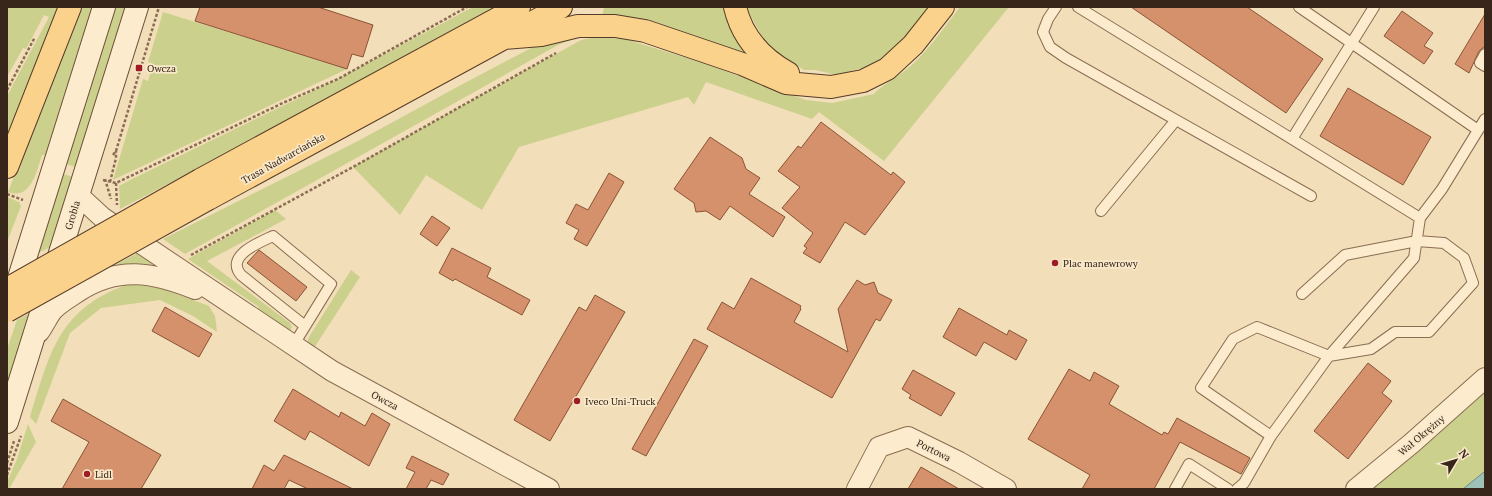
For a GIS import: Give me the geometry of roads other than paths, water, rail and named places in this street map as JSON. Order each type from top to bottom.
[{"type":"main road","points":[[7,167],[70,7]]},
{"type":"main road","points":[[7,317],[104,7]]},
{"type":"main road","name":"Grobla","points":[[15,426],[33,342],[137,7]]},
{"type":"main road","name":"Trasa Nadwarciańska","points":[[7,311],[204,189],[519,7]]},
{"type":"main road","name":"Trasa Nadwarciańska","points":[[7,288],[503,38],[561,7]]},
{"type":"main road","points":[[735,7],[742,27],[756,49],[773,65],[804,84]]},
{"type":"main road","points":[[503,38],[541,35],[578,26],[615,26],[645,30],[742,64],[786,83],[818,86],[844,86],[863,81],[880,74],[909,49],[944,7]]},
{"type":"street","name":"Owcza","points":[[81,185],[103,218],[293,346],[332,371],[549,489]]},
{"type":"street","name":"Owcza","points":[[33,342],[53,311],[71,296],[93,282],[117,274],[146,275],[178,282],[226,301]]},
{"type":"street","name":"Wał Okrężny","points":[[1356,489],[1412,444],[1485,378]]},
{"type":"street","name":"Portowa","points":[[857,489],[879,447],[908,437],[959,462],[1006,489]]},
{"type":"lane","points":[[1056,7],[1048,19],[1043,32],[1050,47],[1311,196]]},
{"type":"lane","points":[[1078,7],[1420,218]]},
{"type":"lane","points":[[1299,7],[1478,130]]},
{"type":"lane","points":[[1292,139],[1374,7]]},
{"type":"lane","points":[[1485,54],[1480,63],[1485,66]]},
{"type":"lane","points":[[1237,489],[1244,483],[1271,436],[1328,356],[1414,258],[1420,218],[1442,189],[1485,119]]},
{"type":"lane","points":[[1101,211],[1176,120]]},
{"type":"lane","points":[[293,346],[331,284],[273,236],[250,246],[235,265],[240,275],[305,326]]},
{"type":"lane","points":[[1271,436],[1201,388],[1232,339],[1257,327],[1328,356],[1371,349],[1395,332],[1429,332],[1473,283],[1464,258],[1444,243],[1417,241],[1345,255],[1302,294]]},
{"type":"lane","points":[[1175,489],[1189,464],[1228,489]]},
{"type":"water","points":[[1485,471],[1485,489],[1463,489],[1484,472]]},
{"type":"place","name":"Owcza","points":[[139,68]]},
{"type":"place","name":"Plac manewrowy","points":[[1055,263]]},
{"type":"place","name":"Iveco Uni-Truck","points":[[577,401]]},
{"type":"place","name":"Lidl","points":[[87,474]]}]
